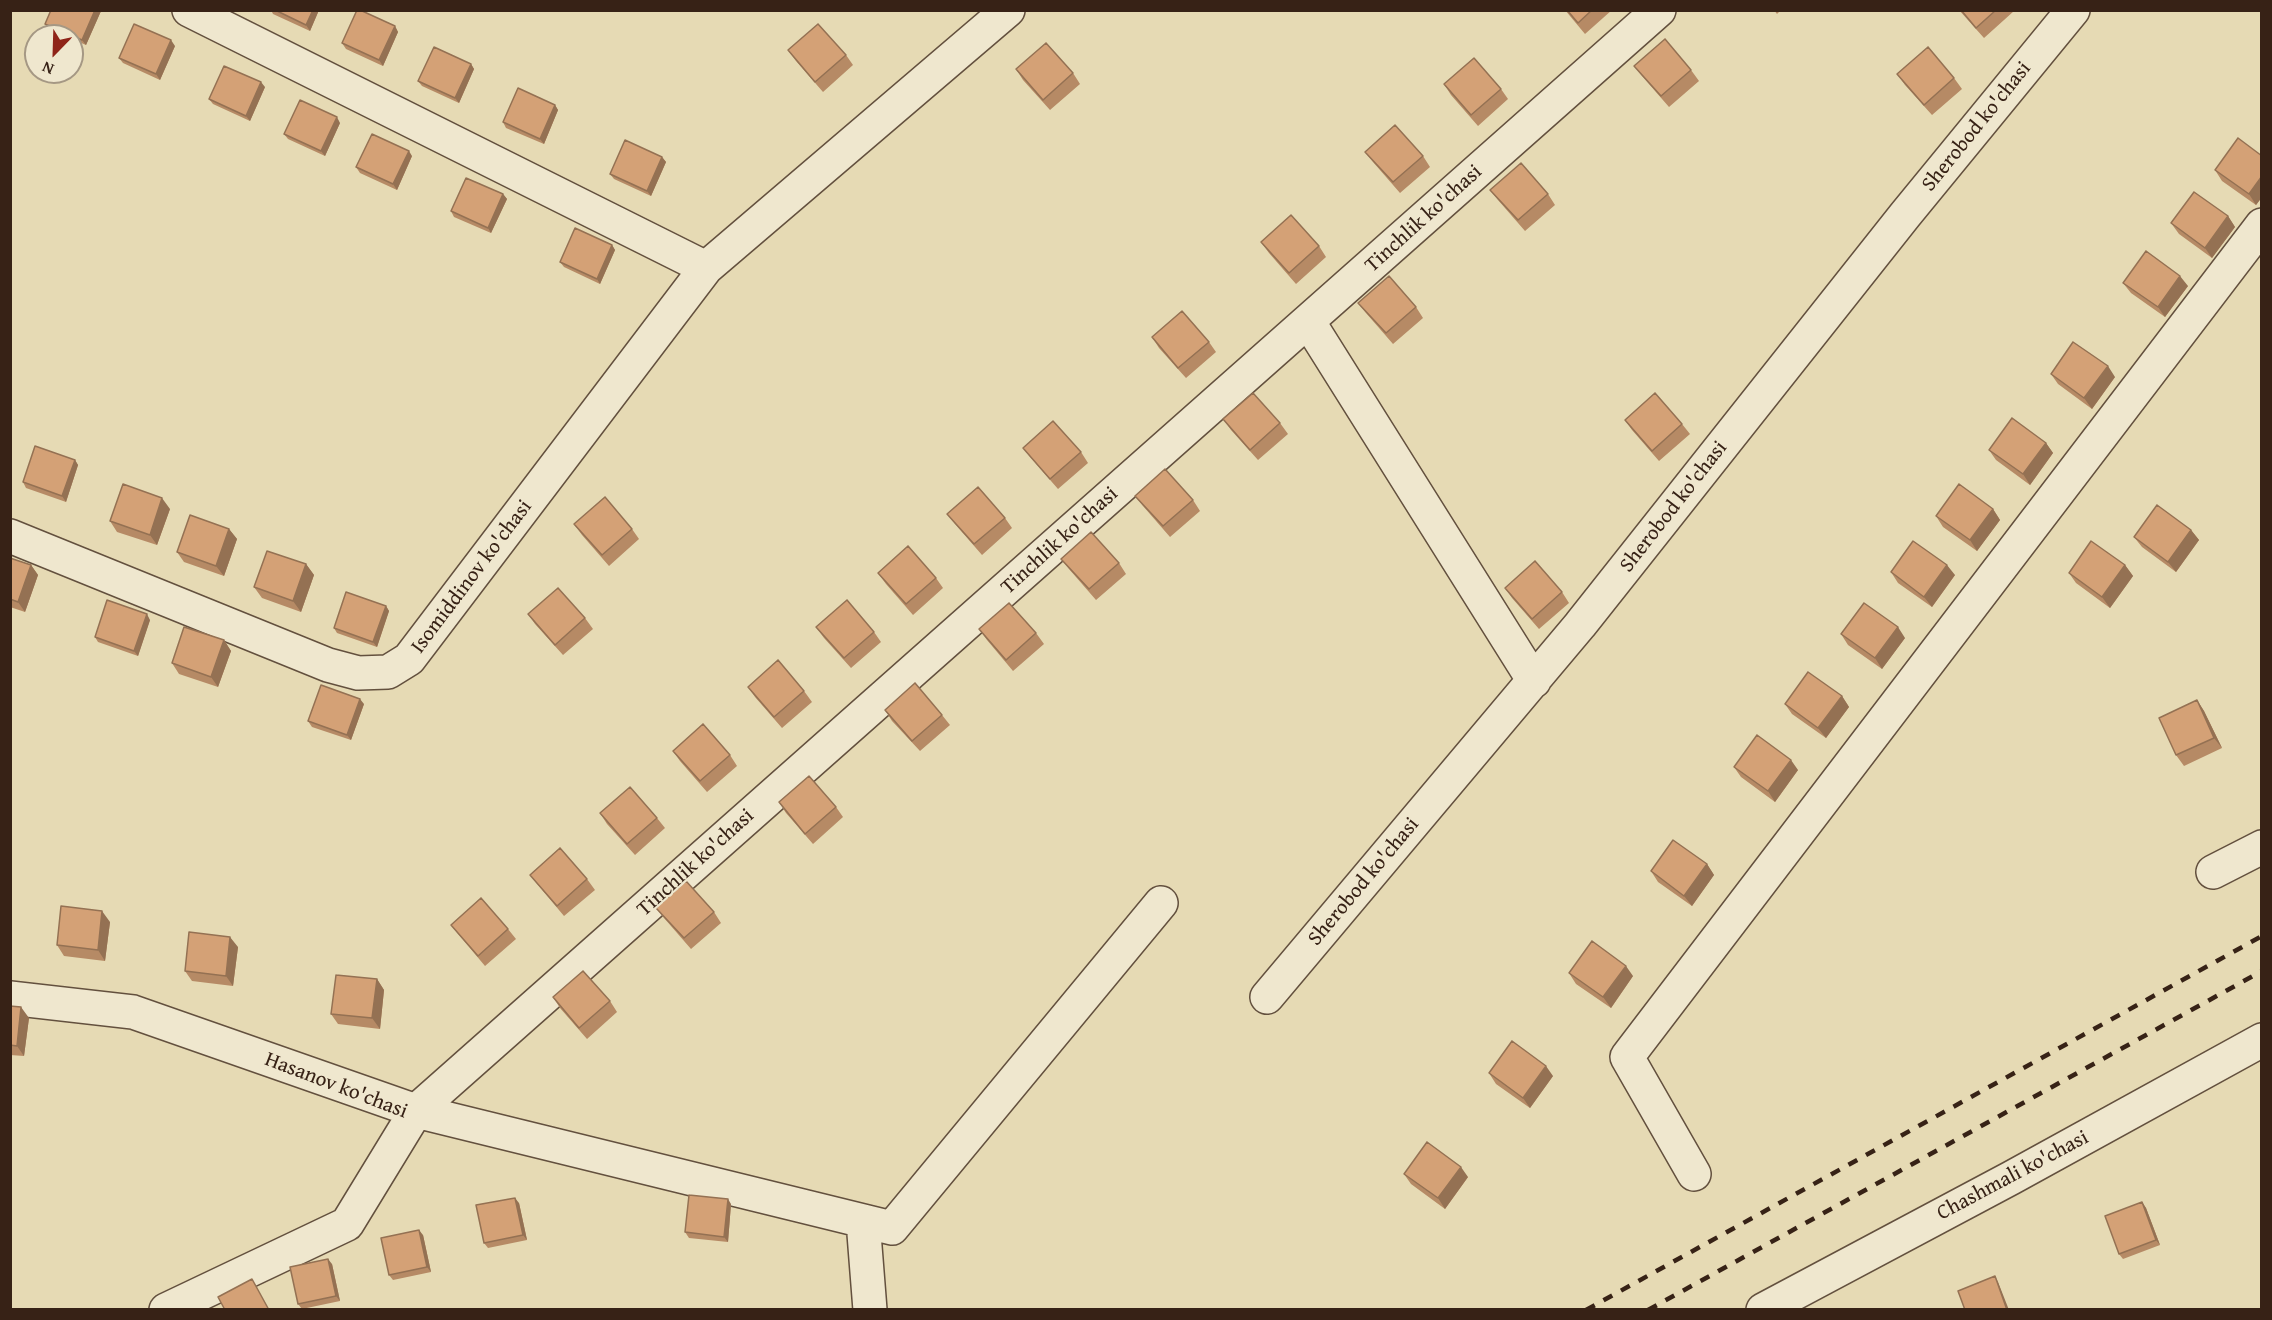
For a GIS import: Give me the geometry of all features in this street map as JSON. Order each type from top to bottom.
[{"type":"street","points":[[189,10],[706,267]]},
{"type":"street","name":"Isomiddinov ko'chasi","points":[[10,536],[328,665],[358,673],[388,672],[409,659],[706,267],[1008,10]]},
{"type":"street","name":"Tinchlik ko'chasi","points":[[416,1111],[1659,10]]},
{"type":"street","name":"Sherobod ko'chasi","points":[[1267,997],[1580,625],[1905,215],[2073,10]]},
{"type":"street","points":[[1694,1174],[1627,1056],[2262,225]]},
{"type":"street","points":[[1308,321],[1534,681]]},
{"type":"street","points":[[2213,872],[2262,847]]},
{"type":"street","points":[[416,1111],[892,1228],[1161,903]]},
{"type":"street","name":"Hasanov ko'chasi","points":[[10,998],[134,1012],[416,1111],[347,1224],[166,1310]]},
{"type":"street","name":"Chashmali ko'chasi","points":[[1763,1310],[2011,1178],[2262,1040]]},
{"type":"street","points":[[863,1221],[870,1310]]},
{"type":"building","points":[[51,10],[95,10],[84,35],[84,24],[45,24]]},
{"type":"building","points":[[275,10],[313,10],[306,25]]},
{"type":"building","points":[[357,10],[395,26],[379,60],[342,43]]},
{"type":"building","points":[[1567,10],[1592,10],[1578,23]]},
{"type":"building","points":[[1961,10],[1996,10],[1976,28]]},
{"type":"building","points":[[134,24],[171,40],[156,74],[119,58]]},
{"type":"building","points":[[818,24],[846,55],[815,82],[788,50]]},
{"type":"building","points":[[1665,39],[1691,70],[1661,96],[1634,66]]},
{"type":"building","points":[[1046,43],[1073,73],[1043,100],[1016,69]]},
{"type":"building","points":[[434,47],[471,64],[455,98],[418,81]]},
{"type":"building","points":[[1928,47],[1954,78],[1924,105],[1897,74]]},
{"type":"building","points":[[1474,58],[1501,89],[1471,115],[1444,84]]},
{"type":"building","points":[[224,66],[261,82],[246,116],[209,99]]},
{"type":"building","points":[[518,88],[555,105],[540,139],[503,122]]},
{"type":"building","points":[[300,100],[337,117],[321,151],[284,134]]},
{"type":"building","points":[[1395,125],[1423,156],[1393,182],[1365,152]]},
{"type":"building","points":[[372,134],[409,151],[393,184],[356,167]]},
{"type":"building","points":[[2238,138],[2262,156],[2262,176],[2249,194],[2215,170]]},
{"type":"building","points":[[625,140],[662,157],[647,191],[610,174]]},
{"type":"building","points":[[1521,163],[1548,194],[1518,220],[1490,190]]},
{"type":"building","points":[[466,178],[503,194],[488,228],[451,211]]},
{"type":"building","points":[[2194,192],[2228,216],[2205,248],[2171,223]]},
{"type":"building","points":[[1291,215],[1319,246],[1289,273],[1261,242]]},
{"type":"building","points":[[575,228],[612,245],[597,279],[560,262]]},
{"type":"building","points":[[2146,251],[2180,276],[2158,307],[2123,283]]},
{"type":"building","points":[[1389,276],[1416,307],[1386,333],[1358,303]]},
{"type":"building","points":[[1182,311],[1209,342],[1178,368],[1152,337]]},
{"type":"building","points":[[2073,342],[2108,366],[2084,398],[2051,374]]},
{"type":"building","points":[[1253,393],[1280,423],[1250,450],[1223,419]]},
{"type":"building","points":[[1655,393],[1682,424],[1652,451],[1625,420]]},
{"type":"building","points":[[2012,418],[2046,443],[2023,474],[1989,450]]},
{"type":"building","points":[[1053,421],[1081,452],[1050,479],[1023,448]]},
{"type":"building","points":[[35,446],[75,460],[62,496],[23,482]]},
{"type":"building","points":[[1165,469],[1193,500],[1163,526],[1135,496]]},
{"type":"building","points":[[123,484],[162,498],[150,535],[110,521]]},
{"type":"building","points":[[1959,484],[1993,509],[1970,540],[1936,516]]},
{"type":"building","points":[[978,487],[1005,518],[974,544],[947,514]]},
{"type":"building","points":[[605,497],[632,529],[602,555],[574,524]]},
{"type":"building","points":[[2157,505],[2191,530],[2168,562],[2134,537]]},
{"type":"building","points":[[190,515],[229,529],[216,566],[177,552]]},
{"type":"building","points":[[1091,532],[1119,563],[1089,589],[1061,559]]},
{"type":"building","points":[[1913,541],[1947,565],[1924,597],[1891,572]]},
{"type":"building","points":[[2091,541],[2125,565],[2102,597],[2069,573]]},
{"type":"building","points":[[908,546],[936,578],[906,604],[878,573]]},
{"type":"building","points":[[267,551],[306,564],[293,601],[254,587]]},
{"type":"building","points":[[10,558],[31,565],[18,602],[10,599]]},
{"type":"building","points":[[1535,561],[1562,592],[1532,619],[1505,588]]},
{"type":"building","points":[[558,588],[585,618],[555,645],[528,614]]},
{"type":"building","points":[[346,592],[386,606],[373,642],[334,628]]},
{"type":"building","points":[[107,600],[147,614],[134,651],[95,637]]},
{"type":"building","points":[[847,600],[874,632],[844,658],[816,627]]},
{"type":"building","points":[[1009,603],[1036,633],[1006,660],[979,629]]},
{"type":"building","points":[[1864,603],[1898,627],[1875,658],[1841,634]]},
{"type":"building","points":[[184,627],[224,640],[211,677],[172,663]]},
{"type":"building","points":[[778,660],[804,691],[774,717],[748,687]]},
{"type":"building","points":[[1808,672],[1842,696],[1818,728],[1785,704]]},
{"type":"building","points":[[915,683],[942,715],[912,741],[885,710]]},
{"type":"building","points":[[321,685],[360,699],[347,735],[308,721]]},
{"type":"building","points":[[2197,700],[2214,738],[2176,755],[2159,718]]},
{"type":"building","points":[[703,724],[730,755],[700,781],[673,751]]},
{"type":"building","points":[[1757,735],[1791,760],[1768,791],[1734,767]]},
{"type":"building","points":[[809,776],[836,807],[805,834],[779,802]]},
{"type":"building","points":[[630,787],[657,818],[627,844],[600,813]]},
{"type":"building","points":[[1673,840],[1707,864],[1684,896],[1651,871]]},
{"type":"building","points":[[560,848],[587,879],[557,906],[530,875]]},
{"type":"building","points":[[686,881],[714,912],[684,938],[656,908]]},
{"type":"building","points":[[481,898],[508,929],[478,956],[451,925]]},
{"type":"building","points":[[61,906],[102,911],[98,950],[57,945]]},
{"type":"building","points":[[189,932],[230,937],[226,976],[185,971]]},
{"type":"building","points":[[1592,941],[1626,966],[1603,997],[1569,973]]},
{"type":"building","points":[[583,971],[610,1001],[579,1028],[553,997]]},
{"type":"building","points":[[336,975],[377,979],[372,1018],[331,1014]]},
{"type":"building","points":[[10,1006],[21,1007],[17,1046],[10,1045]]},
{"type":"building","points":[[1512,1041],[1546,1066],[1523,1098],[1489,1073]]},
{"type":"building","points":[[1427,1142],[1461,1167],[1438,1198],[1404,1174]]},
{"type":"building","points":[[689,1195],[728,1199],[724,1237],[685,1232]]},
{"type":"building","points":[[515,1198],[523,1235],[484,1243],[476,1205]]},
{"type":"building","points":[[2142,1202],[2156,1240],[2119,1254],[2105,1216]]},
{"type":"building","points":[[419,1230],[427,1267],[389,1275],[381,1238]]},
{"type":"building","points":[[328,1259],[336,1296],[298,1304],[290,1267]]},
{"type":"building","points":[[1995,1276],[2007,1310],[1965,1310],[1958,1291]]},
{"type":"building","points":[[252,1279],[269,1310],[225,1310],[218,1297]]},
{"type":"railway","points":[[1586,1310],[2262,936]]},
{"type":"railway","points":[[1648,1310],[2262,971]]}]
